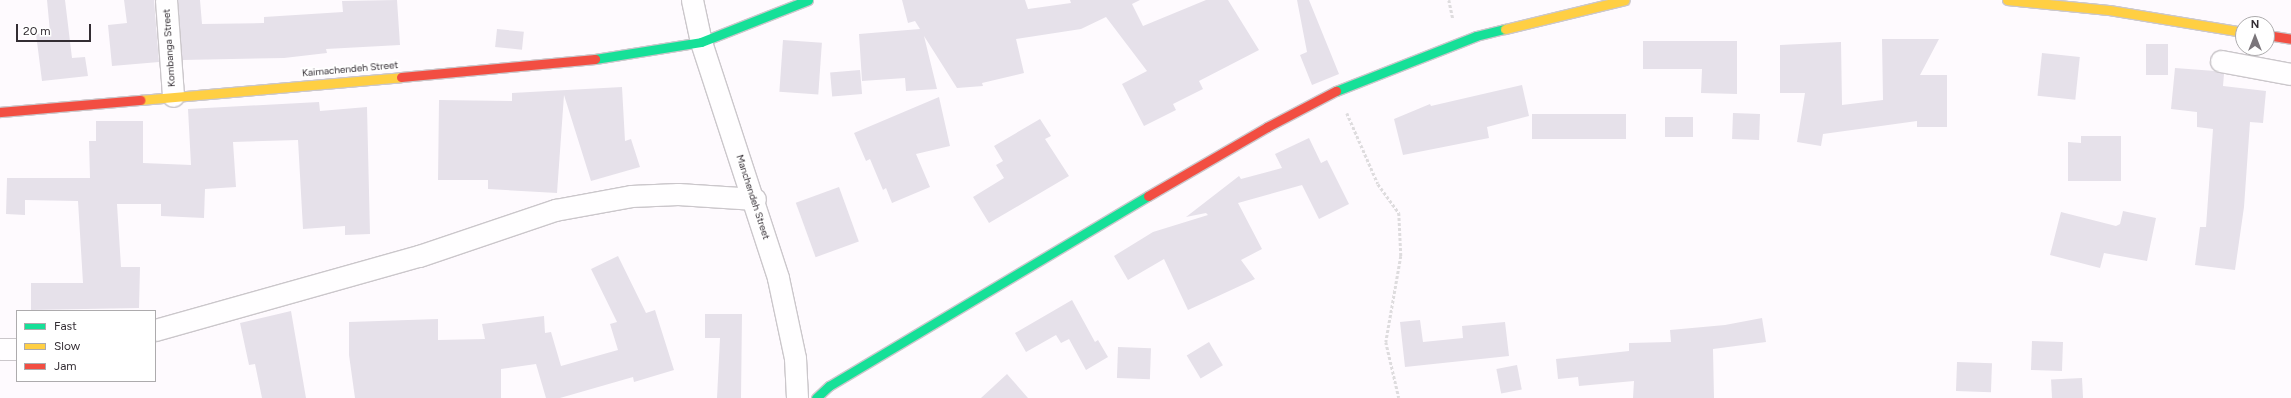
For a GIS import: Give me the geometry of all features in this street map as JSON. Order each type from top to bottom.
[{"type":"main road","name":"Kaimachendeh Street","points":[[0,112],[610,58],[701,42],[808,0]]},
{"type":"main road","points":[[816,398],[829,386],[1126,208],[1267,127],[1337,91],[1476,36],[1625,0]]},
{"type":"main road","points":[[2007,0],[2109,10],[2235,31]]},
{"type":"main road","points":[[2275,37],[2291,39]]},
{"type":"main road","points":[[823,398],[829,386]]},
{"type":"street","name":"Kombanga Street","points":[[166,0],[173,96]]},
{"type":"street","name":"Manchendeh Street","points":[[692,0],[701,42],[755,199],[789,320],[797,398]]},
{"type":"street","points":[[2221,61],[2291,74]]},
{"type":"street","points":[[156,330],[419,256],[555,210],[631,196],[678,194],[755,199]]},
{"type":"street","points":[[0,349],[16,349]]},
{"type":"path","points":[[1337,91],[1378,184],[1399,213],[1401,256],[1386,342],[1400,398]]},
{"type":"building","points":[[47,0],[65,0],[72,58],[85,57],[88,76],[42,81],[36,34],[50,32]]},
{"type":"building","points":[[124,0],[154,0],[159,62],[112,66],[108,25],[127,23]]},
{"type":"building","points":[[178,0],[200,0],[202,24],[264,23],[264,17],[343,12],[342,1],[397,0],[400,45],[326,49],[327,53],[284,58],[182,60]]},
{"type":"building","points":[[902,0],[1025,0],[1028,9],[1071,3],[1070,0],[1140,0],[1132,4],[1143,26],[1206,0],[1228,0],[1259,50],[1199,81],[1203,89],[1173,104],[1176,110],[1144,126],[1122,84],[1147,71],[1106,17],[1081,29],[1016,39],[1024,73],[982,83],[983,86],[957,88],[924,36],[937,89],[906,91],[905,78],[862,81],[859,34],[920,29],[915,21],[908,23]]},
{"type":"building","points":[[1297,0],[1309,0],[1339,74],[1312,85],[1300,55],[1307,52]]},
{"type":"building","points":[[497,29],[524,32],[522,50],[495,47]]},
{"type":"building","points":[[1882,39],[1939,39],[1920,75],[1947,75],[1947,127],[1917,127],[1917,121],[1823,134],[1821,146],[1797,142],[1805,93],[1780,93],[1780,45],[1841,42],[1842,105],[1883,100]]},
{"type":"building","points":[[783,40],[822,43],[818,95],[779,92]]},
{"type":"building","points":[[1643,41],[1737,41],[1737,94],[1701,93],[1702,69],[1643,69]]},
{"type":"building","points":[[2146,44],[2168,44],[2168,75],[2146,75]]},
{"type":"building","points":[[2042,53],[2080,57],[2075,100],[2038,96]]},
{"type":"building","points":[[2175,68],[2215,71],[2224,74],[2223,86],[2266,91],[2263,123],[2250,122],[2244,207],[2235,270],[2195,265],[2200,227],[2206,227],[2213,129],[2197,127],[2197,112],[2171,109]]},
{"type":"building","points":[[860,70],[862,94],[832,97],[830,73]]},
{"type":"building","points":[[1522,85],[1529,116],[1487,127],[1489,138],[1403,155],[1394,119],[1430,104],[1431,106]]},
{"type":"building","points":[[622,87],[625,141],[631,139],[640,167],[591,181],[564,95],[557,193],[488,189],[488,180],[438,180],[439,100],[512,101],[512,93]]},
{"type":"building","points":[[939,97],[950,146],[916,154],[930,187],[892,203],[886,188],[883,190],[870,159],[866,161],[854,133]]},
{"type":"building","points":[[319,102],[320,111],[367,107],[370,234],[345,235],[345,226],[303,229],[298,140],[233,142],[236,187],[205,189],[204,218],[161,216],[161,204],[117,204],[121,267],[140,267],[139,308],[31,310],[31,283],[83,283],[78,201],[25,200],[25,215],[6,214],[7,178],[90,178],[89,141],[96,141],[96,121],[143,121],[143,163],[191,165],[188,109]]},
{"type":"building","points":[[1733,113],[1760,114],[1759,140],[1732,139]]},
{"type":"building","points":[[1532,114],[1626,114],[1626,139],[1532,139]]},
{"type":"building","points":[[1665,117],[1693,117],[1693,137],[1665,137]]},
{"type":"building","points":[[1040,119],[1051,136],[1045,139],[1069,176],[989,223],[973,197],[1004,178],[996,165],[1003,161],[994,146]]},
{"type":"building","points":[[2081,136],[2121,136],[2121,181],[2068,181],[2068,142],[2081,143]]},
{"type":"building","points":[[1309,138],[1321,163],[1327,160],[1349,204],[1319,219],[1302,185],[1238,203],[1262,249],[1241,260],[1255,279],[1188,310],[1164,259],[1128,280],[1114,256],[1153,232],[1208,215],[1206,213],[1186,217],[1239,176],[1241,179],[1282,168],[1275,154]]},
{"type":"building","points":[[839,187],[859,242],[816,257],[796,203]]},
{"type":"building","points":[[2123,211],[2156,218],[2147,261],[2104,253],[2100,268],[2050,255],[2061,212],[2116,226],[2120,224]]},
{"type":"building","points":[[618,256],[646,313],[655,310],[674,370],[634,382],[633,377],[560,398],[546,398],[536,364],[501,369],[501,398],[355,398],[349,355],[349,322],[438,319],[438,340],[485,339],[482,324],[544,316],[545,333],[551,332],[561,366],[618,350],[610,324],[617,322],[591,269]]},
{"type":"building","points":[[1072,300],[1095,342],[1098,340],[1108,357],[1086,370],[1069,339],[1061,343],[1056,335],[1026,352],[1015,333]]},
{"type":"building","points":[[291,311],[306,398],[262,398],[255,364],[249,365],[240,323]]},
{"type":"building","points":[[705,314],[742,314],[741,398],[717,398],[720,338],[705,338]]},
{"type":"building","points":[[1762,318],[1766,342],[1713,349],[1714,398],[1633,398],[1634,381],[1579,386],[1578,377],[1558,379],[1556,359],[1629,351],[1629,343],[1671,342],[1670,330],[1725,325]]},
{"type":"building","points":[[1420,320],[1423,342],[1463,338],[1462,326],[1505,322],[1509,356],[1405,367],[1400,322]]},
{"type":"building","points":[[2032,341],[2063,342],[2062,371],[2031,370]]},
{"type":"building","points":[[1209,342],[1223,365],[1201,379],[1187,355]]},
{"type":"building","points":[[1118,347],[1151,348],[1150,379],[1117,378]]},
{"type":"building","points":[[1957,362],[1992,363],[1991,392],[1956,391]]},
{"type":"building","points":[[1517,365],[1522,390],[1501,394],[1496,369]]},
{"type":"building","points":[[1007,374],[1028,398],[981,398]]},
{"type":"building","points":[[2082,378],[2083,398],[2052,398],[2051,380]]},
{"type":"traffic: fast","points":[[595,59],[701,42],[808,0]]},
{"type":"traffic: fast","points":[[1336,91],[1476,36],[1505,29]]},
{"type":"traffic: fast","points":[[816,398],[829,386],[1148,196]]},
{"type":"traffic: slow","points":[[1505,29],[1625,0]]},
{"type":"traffic: slow","points":[[2007,0],[2109,10],[2235,31]]},
{"type":"traffic: slow","points":[[140,100],[401,77]]},
{"type":"traffic: jam","points":[[2275,36],[2291,39]]},
{"type":"traffic: jam","points":[[401,77],[595,59]]},
{"type":"traffic: jam","points":[[1148,196],[1267,127],[1336,91]]},
{"type":"traffic: jam","points":[[0,112],[140,100]]}]
